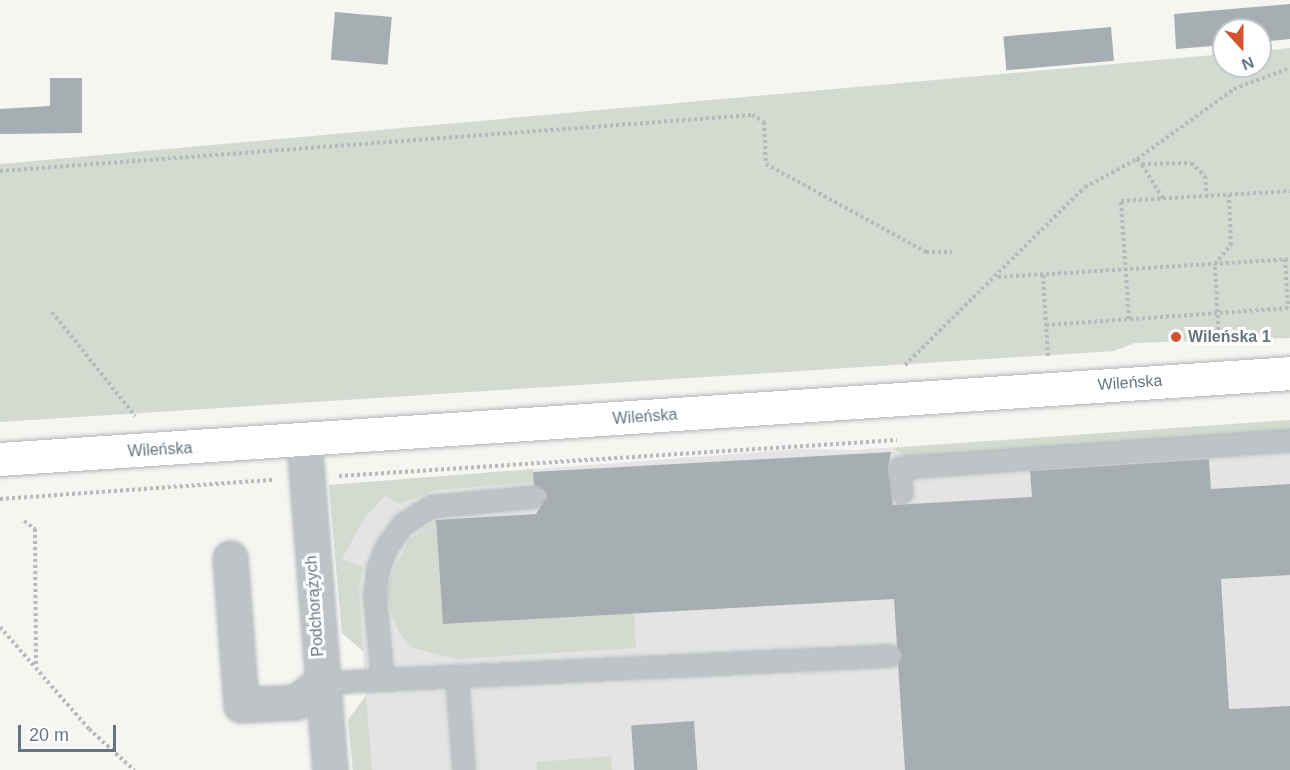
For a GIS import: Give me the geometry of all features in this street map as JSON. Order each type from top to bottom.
[{"type":"street","name":"Wileńska","points":[[0,459],[304,441],[1290,373]]},
{"type":"street","name":"Podchorążych","points":[[304,441],[321,682],[330,770]]},
{"type":"street","points":[[230,558],[241,705],[296,702],[321,682]]},
{"type":"lane","points":[[902,494],[900,468],[1290,441]]},
{"type":"lane","points":[[383,680],[375,595],[378,569],[387,547],[404,524],[431,507],[535,497]]},
{"type":"lane","points":[[321,682],[890,656]]},
{"type":"lane","points":[[457,676],[464,770]]},
{"type":"path","points":[[900,370],[997,277],[1085,187],[1137,159],[1234,89],[1290,68]]},
{"type":"path","points":[[0,171],[752,115],[764,122],[766,164],[926,252],[952,252]]},
{"type":"path","points":[[1137,159],[1163,199]]},
{"type":"path","points":[[1142,164],[1191,163],[1205,176],[1207,196]]},
{"type":"path","points":[[1129,319],[1121,201],[1290,191]]},
{"type":"path","points":[[1219,342],[1215,264],[1232,245],[1229,195]]},
{"type":"path","points":[[997,277],[1288,259],[1289,308],[1046,325]]},
{"type":"path","points":[[1043,275],[1048,360]]},
{"type":"path","points":[[52,312],[137,419]]},
{"type":"path","points":[[0,499],[907,439]]},
{"type":"path","points":[[24,521],[35,529],[36,665]]},
{"type":"path","points":[[0,627],[36,665],[89,729],[134,770]]},
{"type":"shaded area","points":[[1290,48],[1290,338],[1135,343],[1114,351],[0,422],[0,164],[1212,55],[1212,78],[1272,78],[1272,50]]},
{"type":"shaded area","points":[[1290,420],[1290,770],[353,770],[348,720],[366,696],[363,651],[342,633],[329,485],[799,449],[855,450]]},
{"type":"shaded area","points":[[1290,420],[1290,433],[908,458],[893,448]]},
{"type":"shaded area","points":[[533,469],[534,482],[437,490],[398,504],[386,495],[365,517],[342,559],[363,567],[359,590],[363,651],[342,633],[329,485]]},
{"type":"shaded area","points":[[436,520],[443,624],[634,613],[636,648],[456,659],[411,647],[398,631],[387,594],[391,575],[409,540]]},
{"type":"shaded area","points":[[366,696],[372,770],[353,770],[348,720]]},
{"type":"shaded area","points":[[611,756],[612,770],[537,770],[537,762]]},
{"type":"building","points":[[1290,4],[1290,39],[1272,41],[1272,18],[1212,18],[1212,46],[1176,49],[1174,14]]},
{"type":"building","points":[[335,12],[392,17],[388,65],[331,60]]},
{"type":"building","points":[[1111,27],[1114,61],[1006,70],[1003,36]]},
{"type":"building","points":[[50,78],[82,78],[82,133],[0,134],[0,109],[50,106]]},
{"type":"building","points":[[891,452],[888,469],[893,505],[1032,497],[1030,471],[1209,459],[1211,489],[1290,484],[1290,575],[1221,579],[1229,709],[1290,706],[1290,770],[905,770],[898,664],[902,655],[897,647],[894,599],[443,624],[436,520],[536,514],[547,496],[544,490],[534,485],[533,472]]},
{"type":"building","points":[[694,721],[697,770],[634,770],[631,725]]},
{"type":"place","name":"Wileńska 1","points":[[1176,337]]}]
